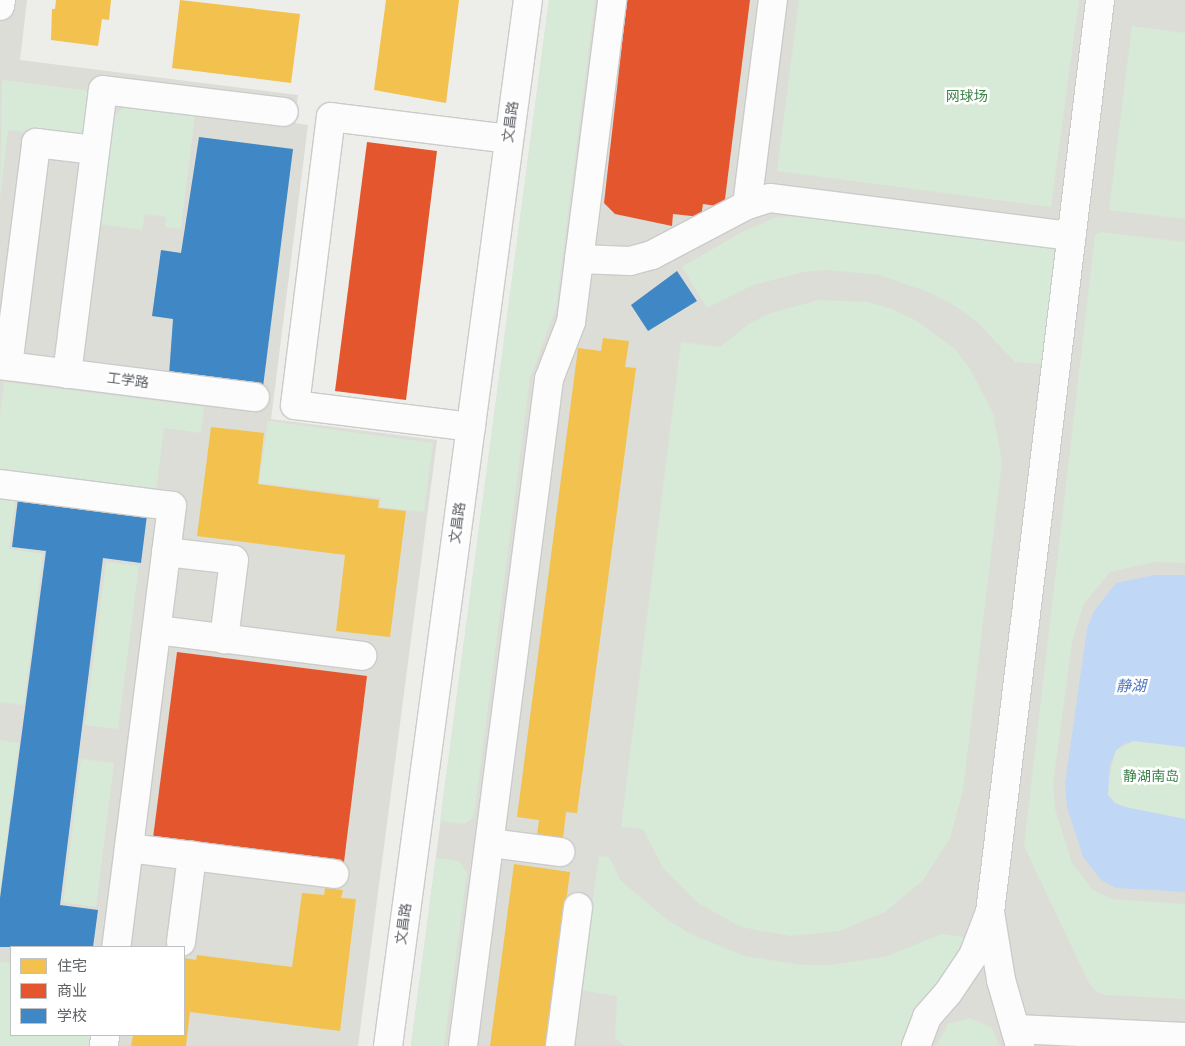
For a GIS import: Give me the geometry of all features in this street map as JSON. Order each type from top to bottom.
[{"type":"street","points":[[0,6],[1,0]]},
{"type":"street","name":"文昌路","points":[[388,1046],[528,0]]},
{"type":"street","points":[[463,1046],[549,379],[571,322],[612,0]]},
{"type":"street","points":[[747,205],[773,0]]},
{"type":"street","points":[[916,1046],[927,1017],[948,993],[973,956],[990,912],[1100,0]]},
{"type":"street","points":[[67,374],[103,90],[284,112]]},
{"type":"street","points":[[471,427],[295,405],[331,117],[509,139]]},
{"type":"street","points":[[4,366],[36,143],[95,150]]},
{"type":"street","points":[[579,259],[630,261],[652,255],[747,205],[770,198],[1072,236]]},
{"type":"street","name":"工学路","points":[[4,366],[255,398]]},
{"type":"street","points":[[0,484],[172,506],[116,946]]},
{"type":"street","points":[[166,552],[234,560],[224,639]]},
{"type":"street","points":[[156,630],[362,656]]},
{"type":"street","points":[[490,843],[560,852]]},
{"type":"street","points":[[129,848],[334,874]]},
{"type":"street","points":[[182,942],[192,856]]},
{"type":"street","points":[[560,1046],[578,907]]},
{"type":"street","points":[[990,912],[1001,980],[1018,1037],[1089,1039],[1185,1037]]},
{"type":"shaded area","points":[[0,0],[27,0],[20,60],[298,95],[295,123],[308,125],[271,419],[437,440],[358,1046],[0,1046]]},
{"type":"shaded area","points":[[549,0],[1185,0],[1185,1046],[411,1046]]},
{"type":"green space","points":[[549,0],[595,0],[556,308],[530,378],[474,817],[464,824],[440,821]]},
{"type":"green space","name":"网球场","points":[[799,0],[1079,0],[1051,207],[777,171]]},
{"type":"green space","points":[[1132,26],[1185,33],[1185,219],[1109,210]]},
{"type":"green space","points":[[2,80],[91,91],[85,140],[8,130],[0,199]]},
{"type":"green space","points":[[131,106],[195,114],[181,229],[165,227],[166,217],[145,214],[142,230],[98,224],[113,117],[124,107]]},
{"type":"green space","points":[[791,216],[1049,248],[1055,251],[1058,257],[1045,364],[1015,362],[977,322],[955,306],[931,293],[879,275],[828,270],[803,272],[753,285],[707,308],[682,267],[742,232],[774,218]]},
{"type":"green space","points":[[1101,232],[1185,242],[1185,563],[1154,562],[1110,572],[1083,605],[1072,643],[1053,784],[1055,809],[1072,863],[1093,890],[1112,899],[1185,904],[1185,999],[1105,995],[1097,992],[1089,983],[1024,846],[1095,235]]},
{"type":"green space","points":[[819,300],[868,302],[892,309],[915,320],[955,349],[970,369],[993,413],[1002,462],[963,790],[950,838],[923,880],[885,912],[839,931],[790,936],[741,927],[698,903],[663,868],[643,829],[621,827],[681,342],[720,347],[749,324],[771,313]]},
{"type":"green space","points":[[4,382],[204,407],[201,433],[164,428],[156,491],[5,472],[0,470],[0,414]]},
{"type":"green space","points":[[268,421],[433,443],[424,512],[380,507],[381,498],[259,483]]},
{"type":"green space","points":[[0,494],[16,496],[9,549],[43,554],[24,705],[0,702]]},
{"type":"green space","points":[[106,562],[139,566],[118,729],[85,725]]},
{"type":"green space","points":[[0,740],[19,743],[0,894]]},
{"type":"green space","name":"静湖南岛","points":[[1134,741],[1185,747],[1185,819],[1125,807],[1115,803],[1108,795],[1108,781],[1116,750]]},
{"type":"green space","points":[[81,759],[114,763],[96,907],[63,902]]},
{"type":"green space","points":[[599,856],[609,857],[621,881],[666,919],[691,934],[745,956],[802,965],[831,965],[888,956],[941,934],[963,937],[966,941],[911,1020],[901,1046],[625,1046],[615,1038],[617,996],[580,990]]},
{"type":"green space","points":[[436,858],[459,861],[467,873],[444,1046],[411,1046]]},
{"type":"green space","points":[[0,962],[10,963],[10,1036],[94,1036],[93,1046],[0,1046]]},
{"type":"green space","points":[[970,1018],[991,1027],[1000,1046],[936,1046],[948,1024]]},
{"type":"water","name":"静湖","points":[[1155,575],[1185,575],[1185,747],[1134,741],[1124,744],[1116,750],[1110,765],[1108,795],[1115,803],[1125,807],[1185,819],[1185,892],[1116,888],[1101,880],[1083,857],[1067,807],[1065,784],[1087,629],[1094,611],[1116,583]]},
{"type":"building: 住宅","points":[[56,0],[111,0],[109,20],[102,19],[98,46],[51,40],[52,9],[55,9]]},
{"type":"building: 住宅","points":[[180,0],[300,14],[291,83],[172,68]]},
{"type":"building: 住宅","points":[[386,0],[459,0],[446,103],[374,90]]},
{"type":"building: 住宅","points":[[603,338],[629,341],[625,367],[636,368],[577,813],[566,812],[563,839],[537,835],[539,820],[517,817],[578,348],[601,351]]},
{"type":"building: 住宅","points":[[211,427],[264,433],[258,484],[379,500],[378,508],[406,511],[390,637],[336,631],[345,555],[197,536]]},
{"type":"building: 住宅","points":[[514,864],[570,872],[547,1046],[490,1046]]},
{"type":"building: 住宅","points":[[325,888],[343,890],[341,898],[356,899],[340,1031],[190,1012],[186,1046],[131,1046],[133,1036],[185,1036],[185,958],[196,960],[197,955],[292,967],[302,893],[324,895]]},
{"type":"building: 商业","points":[[627,0],[750,0],[724,207],[703,204],[701,217],[673,214],[672,226],[615,214],[604,203]]},
{"type":"building: 商业","points":[[367,142],[437,151],[406,400],[335,391]]},
{"type":"building: 商业","points":[[177,652],[367,676],[344,862],[153,838]]},
{"type":"building: 学校","points":[[199,137],[293,149],[263,387],[169,375],[173,319],[152,316],[161,250],[181,253]]},
{"type":"building: 学校","points":[[677,271],[697,301],[648,331],[631,305]]},
{"type":"building: 学校","points":[[18,499],[147,515],[141,563],[103,558],[60,905],[98,910],[93,946],[0,947],[0,898],[46,551],[12,547]]}]
